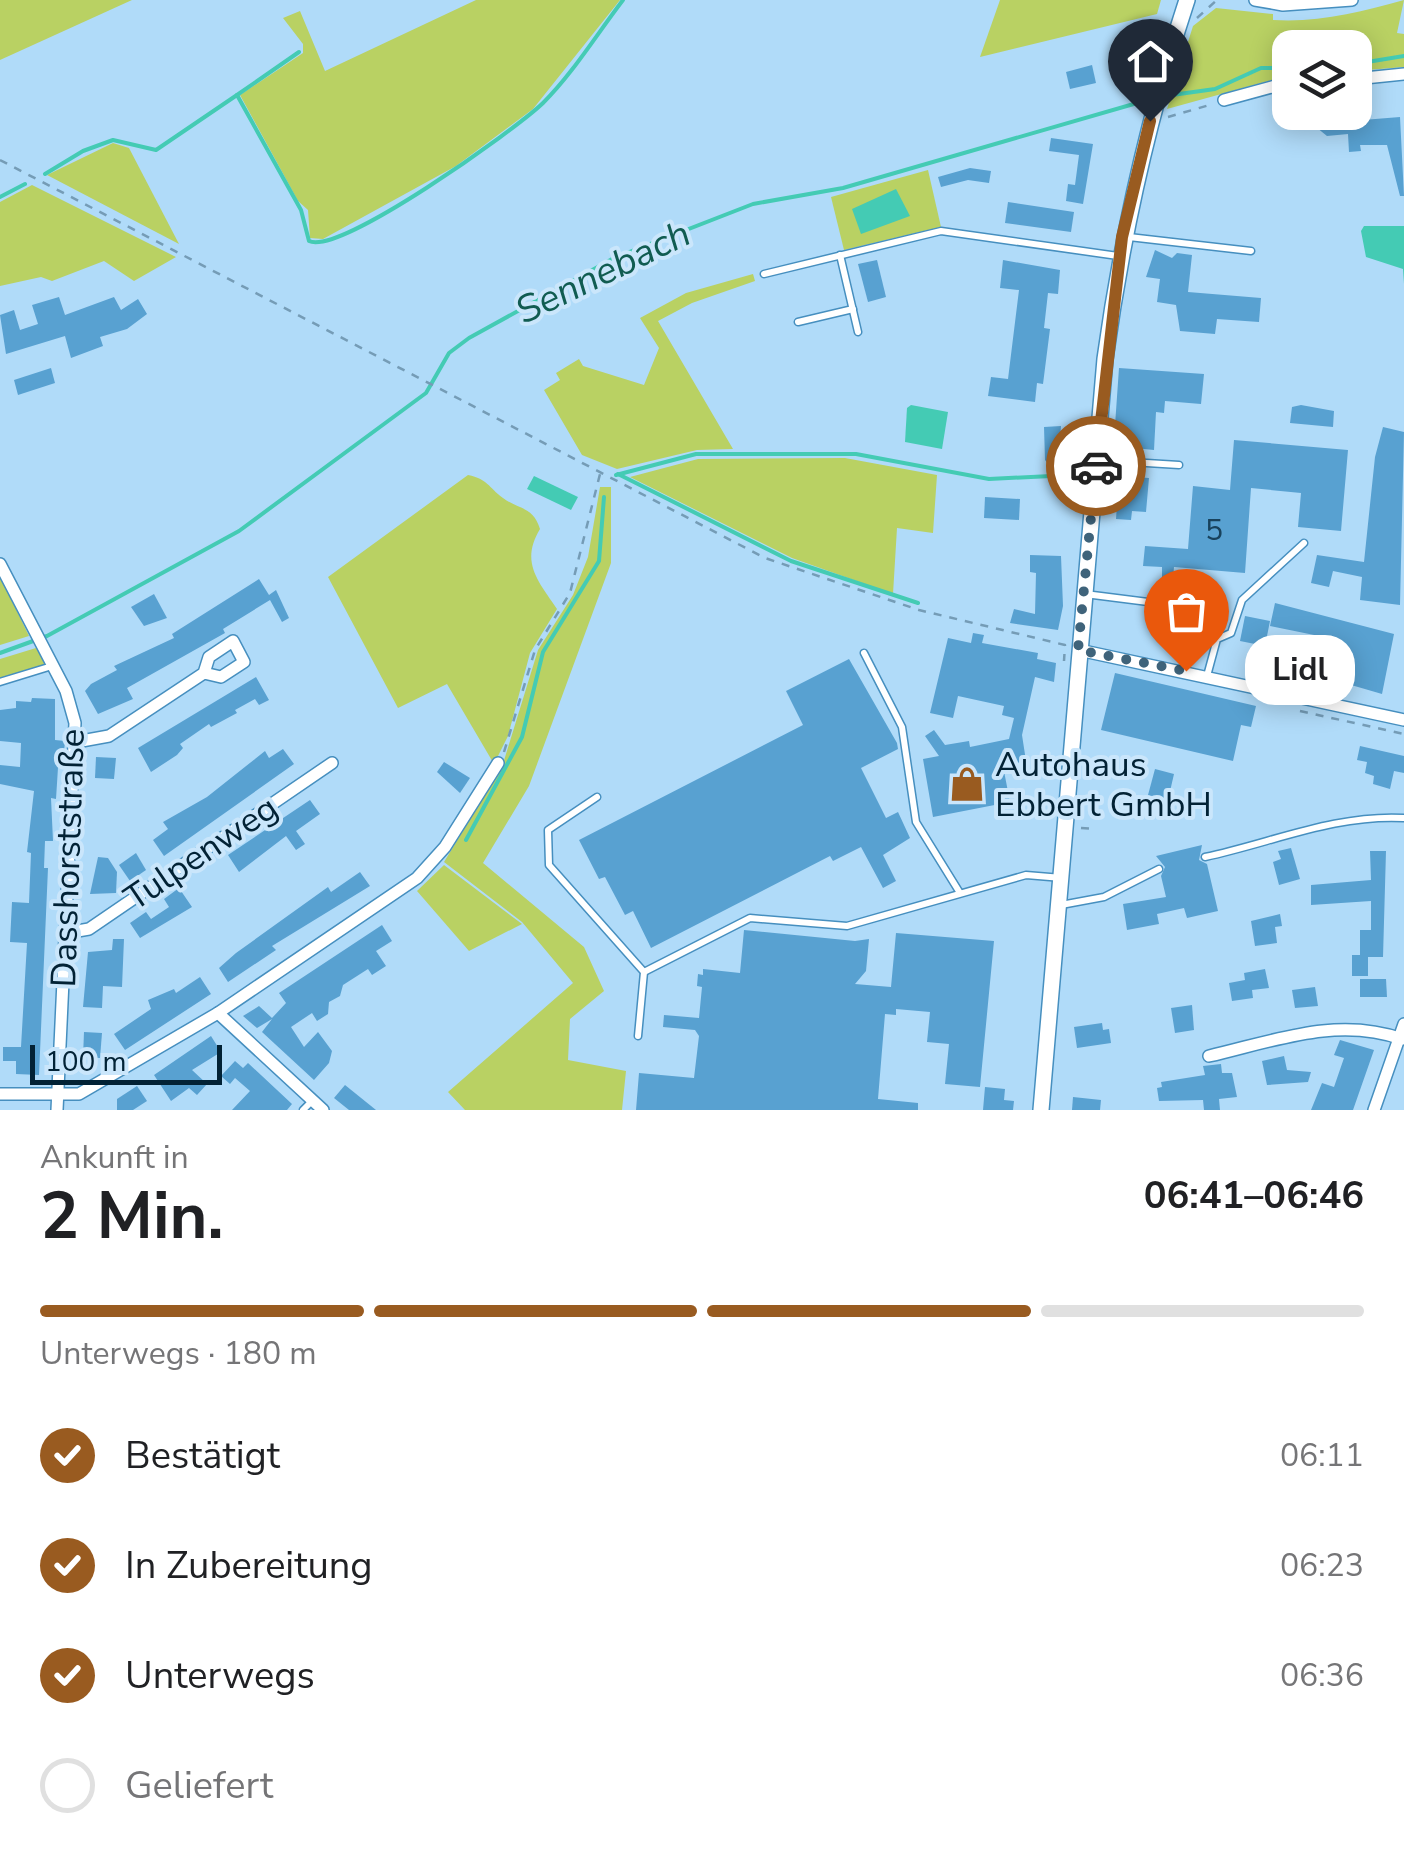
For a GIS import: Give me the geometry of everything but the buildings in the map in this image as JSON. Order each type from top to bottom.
[{"type":"main road","points":[[1041,1110],[1062,878],[1072,647],[1084,594],[1122,237],[1158,111],[1159,85],[1187,0]]},
{"type":"street","points":[[1255,0],[1283,5],[1352,0]]},
{"type":"street","points":[[1372,77],[1404,74]]},
{"type":"street","points":[[1224,100],[1272,87]]},
{"type":"street","name":"Dasshorststraße","points":[[0,564],[72,707],[76,742],[57,1110]]},
{"type":"street","points":[[1072,647],[1404,720]]},
{"type":"street","points":[[76,742],[109,736],[204,674]]},
{"type":"street","name":"Tulpenweg","points":[[66,933],[89,929],[332,763]]},
{"type":"street","points":[[0,1094],[58,1096],[96,1087],[218,1013],[418,878],[446,848],[498,763]]},
{"type":"street","points":[[218,1013],[307,1105],[323,1110]]},
{"type":"street","points":[[1374,1110],[1402,1039],[1404,1024]]},
{"type":"street","points":[[1210,1056],[1338,1028],[1370,1028],[1402,1039]]},
{"type":"lane","points":[[764,274],[941,231],[1120,256]]},
{"type":"lane","points":[[1122,237],[1251,251]]},
{"type":"lane","points":[[840,255],[858,332]]},
{"type":"lane","points":[[798,322],[852,309]]},
{"type":"lane","points":[[1096,460],[1178,464]]},
{"type":"lane","points":[[1207,676],[1217,638],[1230,634],[1242,600],[1304,543]]},
{"type":"lane","points":[[1084,594],[1156,603]]},
{"type":"lane","points":[[864,653],[902,726],[916,822],[960,893]]},
{"type":"lane","points":[[0,682],[53,666]]},
{"type":"lane","points":[[596,797],[548,830],[549,865],[644,972],[638,1036]]},
{"type":"lane","points":[[1205,857],[1368,818],[1404,818]]},
{"type":"lane","points":[[1060,905],[1104,898],[1159,869]]},
{"type":"lane","points":[[644,972],[750,918],[847,926],[1026,875],[1062,878]]},
{"type":"path","points":[[1158,111],[1162,120],[1224,100]]},
{"type":"path","points":[[0,160],[765,558],[919,610],[1072,647]]},
{"type":"path","points":[[498,763],[513,733],[535,650],[570,593],[600,472]]},
{"type":"shaded area","points":[[0,0],[132,0],[0,60]]},
{"type":"shaded area","points":[[476,0],[620,0],[533,109],[456,166],[323,239],[310,238],[308,210],[298,201],[240,95],[303,53],[303,44],[283,18],[300,11],[325,71]]},
{"type":"shaded area","points":[[1000,0],[1161,0],[1157,14],[980,57]]},
{"type":"shaded area","points":[[1404,0],[1397,33],[1404,34],[1404,67],[1372,70],[1372,30],[1272,30],[1272,80],[1167,109],[1193,26],[1216,8],[1273,14],[1273,20],[1306,20]]},
{"type":"shaded area","points":[[113,143],[129,148],[179,244],[47,175]]},
{"type":"shaded area","points":[[928,170],[941,227],[844,250],[831,197]]},
{"type":"shaded area","points":[[32,185],[176,257],[134,281],[104,261],[52,281],[41,277],[0,286],[0,202]]},
{"type":"shaded area","points":[[896,189],[910,216],[861,234],[852,209]]},
{"type":"shaded area","points":[[1364,226],[1404,226],[1404,284],[1403,269],[1366,257],[1361,231]]},
{"type":"shaded area","points":[[753,274],[755,281],[692,303],[658,321],[733,449],[697,450],[617,469],[582,455],[544,390],[560,380],[556,373],[579,359],[583,366],[644,385],[659,348],[640,318],[686,293]]},
{"type":"shaded area","points":[[911,405],[948,412],[942,449],[905,442],[907,408]]},
{"type":"shaded area","points":[[845,458],[937,475],[933,533],[897,528],[893,594],[792,558],[630,477],[698,459]]},
{"type":"shaded area","points":[[468,475],[484,481],[503,498],[534,516],[540,529],[532,551],[534,571],[557,609],[530,653],[508,736],[494,764],[447,684],[398,708],[328,577]]},
{"type":"shaded area","points":[[534,476],[578,497],[571,510],[527,489]]},
{"type":"shaded area","points":[[600,487],[611,487],[611,563],[529,786],[483,863],[584,947],[604,991],[570,1019],[568,1060],[626,1071],[622,1110],[465,1110],[448,1092],[573,983],[522,922],[444,862],[502,767],[538,650],[573,595],[588,557]]},
{"type":"shaded area","points":[[0,576],[29,636],[0,645]]},
{"type":"shaded area","points":[[36,648],[46,665],[0,678],[0,659]]},
{"type":"shaded area","points":[[444,865],[522,924],[469,951],[417,891]]},
{"type":"waterway","points":[[45,174],[83,151],[113,140],[156,150],[237,95],[301,210],[309,241],[327,240],[354,230],[427,188],[526,117],[564,79],[623,0]]},
{"type":"waterway","points":[[237,95],[299,52]]},
{"type":"waterway","name":"Sennebach","points":[[1372,61],[1404,56]]},
{"type":"waterway","name":"Sennebach","points":[[1165,96],[1215,89],[1261,68],[1272,68]]},
{"type":"waterway","name":"Sennebach","points":[[0,653],[47,636],[239,531],[426,393],[449,353],[469,338],[614,258],[753,204],[843,188],[1151,99]]},
{"type":"waterway","points":[[0,197],[25,184]]},
{"type":"waterway","points":[[616,475],[696,454],[856,454],[989,479],[1071,475]]},
{"type":"waterway","points":[[618,474],[791,561],[918,603]]},
{"type":"waterway","points":[[466,840],[522,737],[543,652],[599,561],[604,497]]},
{"type":"way so far","points":[[1096,466],[1078,650],[1186,671]]},
{"type":"place","name":"Lidl","points":[[1186,671]]},
{"type":"place","name":"Autohaus Ebbert GmbH","points":[[967,784]]},
{"type":"route","points":[[1096,466],[1122,237],[1150,121]]}]
